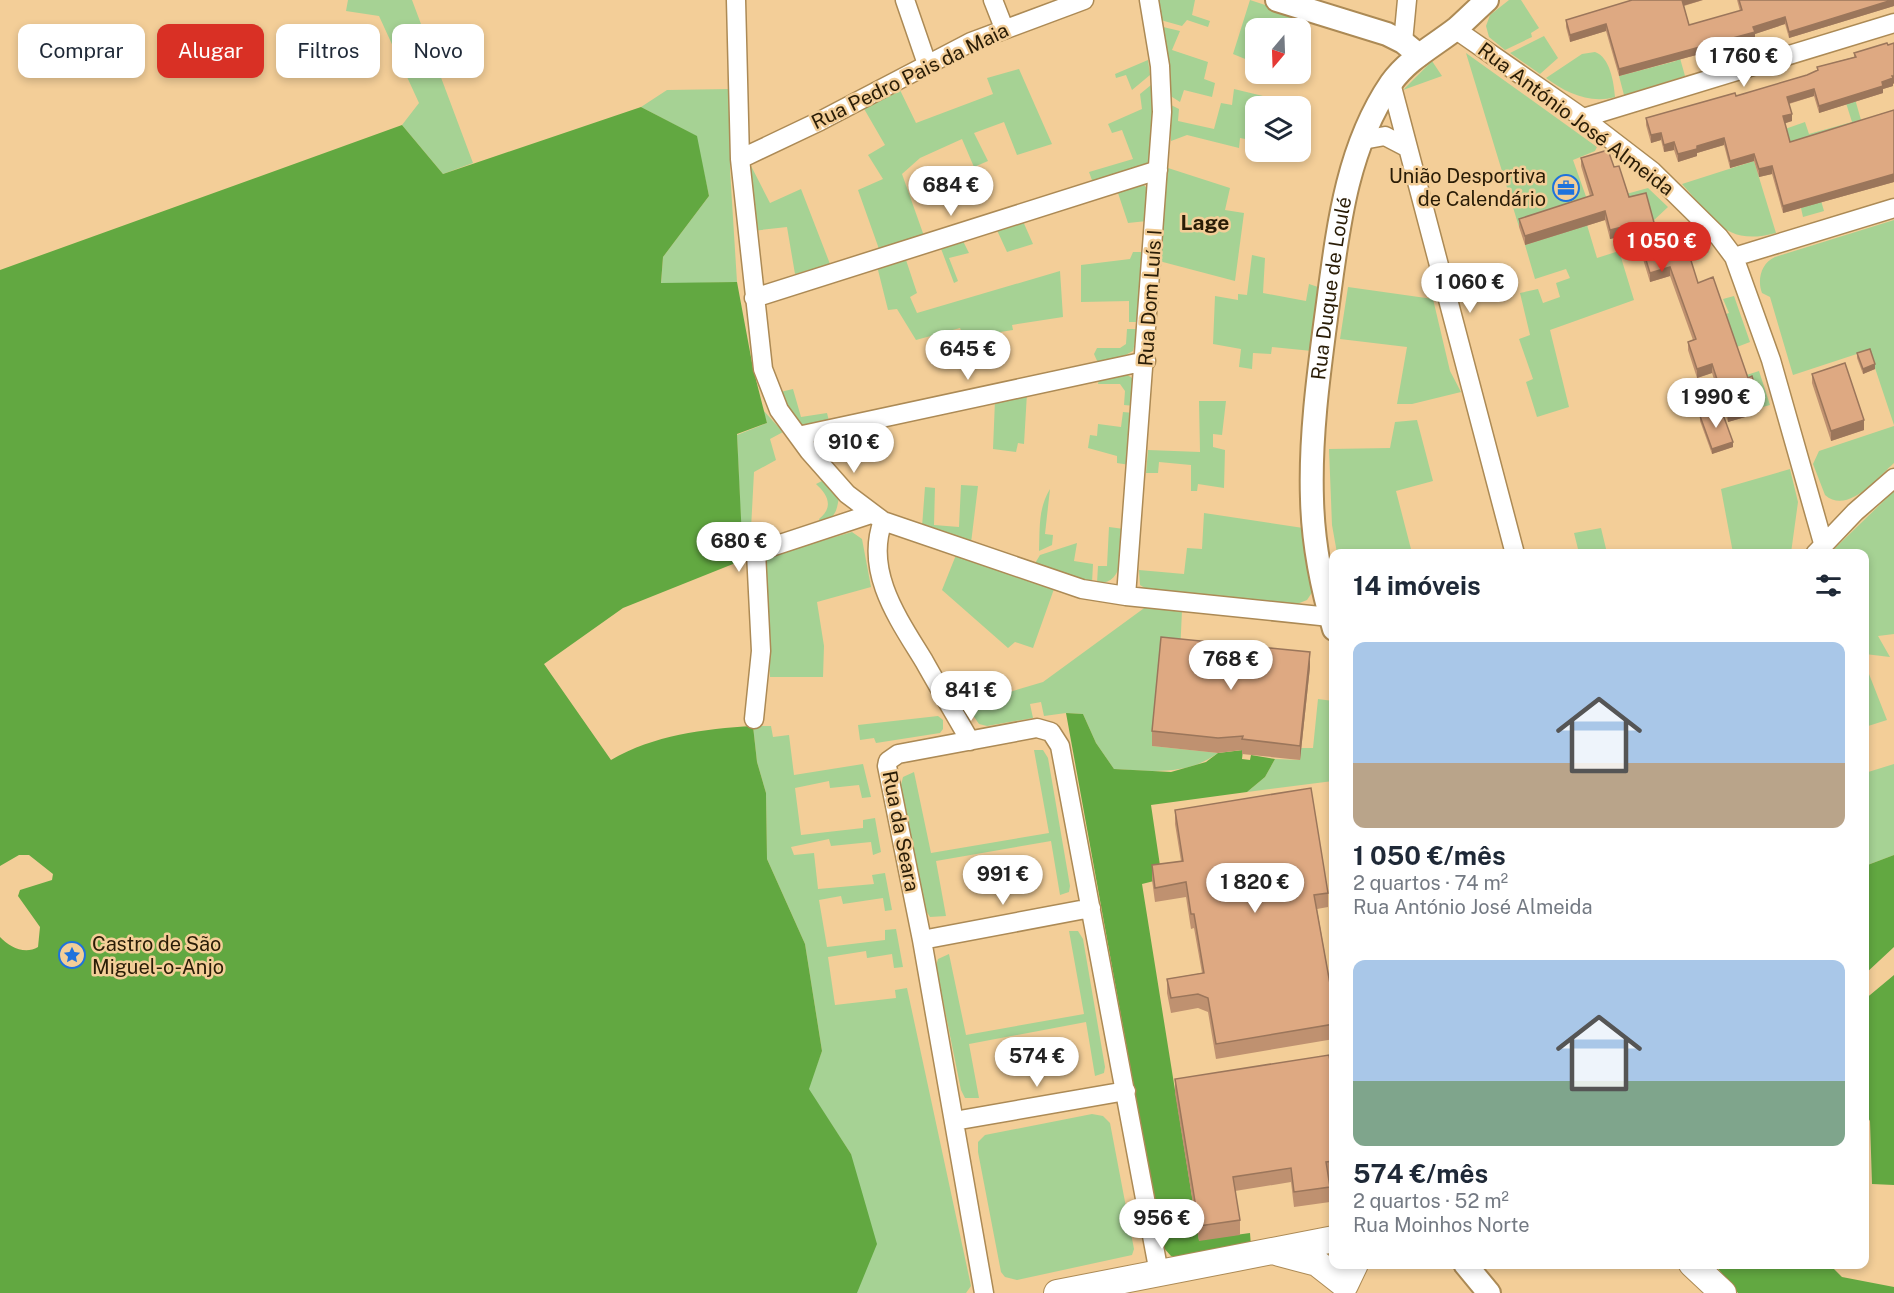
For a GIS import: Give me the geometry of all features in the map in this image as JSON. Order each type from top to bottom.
[{"type":"main road","points":[[1057,1293],[1329,1240]]},
{"type":"main road","points":[[1276,1252],[1317,1263],[1347,1281]]},
{"type":"main road","points":[[1697,1269],[1723,1293]]},
{"type":"street","points":[[736,0],[740,159],[754,298],[764,369],[771,393],[798,436],[847,494],[877,518],[1082,589],[1329,623]]},
{"type":"street","points":[[904,0],[927,64]]},
{"type":"street","points":[[993,0],[1004,28]]},
{"type":"street","name":"Rua Pedro Pais da Maia","points":[[740,159],[829,117],[927,64],[1004,28],[1084,0]]},
{"type":"street","name":"Rua Dom Luís I","points":[[1126,596],[1146,361],[1158,170],[1161,89],[1149,0]]},
{"type":"street","points":[[1277,0],[1387,34],[1411,49]]},
{"type":"street","points":[[1407,0],[1411,49]]},
{"type":"street","name":"Rua Duque de Loulé","points":[[1329,608],[1317,546],[1312,502],[1311,449],[1337,236],[1347,188],[1363,140],[1391,83],[1411,49],[1455,29],[1487,0]]},
{"type":"street","points":[[1583,118],[1894,23]]},
{"type":"street","name":"Rua António José Almeida","points":[[1455,29],[1583,118],[1667,185],[1719,237],[1734,257],[1771,360],[1819,548]]},
{"type":"street","points":[[1391,83],[1514,549]]},
{"type":"street","points":[[1363,140],[1385,136],[1408,148]]},
{"type":"street","points":[[754,298],[1158,170]]},
{"type":"street","points":[[1734,257],[1894,208]]},
{"type":"street","points":[[798,436],[1146,361]]},
{"type":"street","points":[[1819,548],[1894,478]]},
{"type":"street","points":[[754,719],[761,651],[756,552],[850,521],[877,518]]},
{"type":"street","points":[[877,518],[879,570],[891,604],[970,741]]},
{"type":"street","points":[[850,521],[866,529],[878,544]]},
{"type":"street","name":"Rua da Seara","points":[[984,1293],[922,940],[887,771],[888,760],[898,754],[1037,728],[1052,732],[1057,739],[1159,1273]]},
{"type":"street","points":[[922,940],[1091,908]]},
{"type":"street","points":[[954,1121],[1126,1091]]},
{"type":"street","points":[[1468,1269],[1489,1293]]},
{"type":"green space","points":[[348,0],[412,0],[421,24],[392,24],[392,44],[379,16],[346,11]]},
{"type":"green space","points":[[1155,0],[1195,0],[1192,15],[1210,21],[1208,27],[1187,20],[1182,26],[1157,19]]},
{"type":"green space","points":[[1250,0],[1295,15],[1294,18],[1245,18],[1245,59],[1233,54]]},
{"type":"green space","points":[[1509,0],[1521,0],[1539,28],[1531,33],[1532,37],[1505,50],[1489,37],[1486,26],[1490,15]]},
{"type":"green space","points":[[1159,26],[1180,31],[1172,50],[1208,62],[1204,79],[1215,83],[1212,97],[1184,90],[1180,102],[1169,95]]},
{"type":"green space","points":[[1544,36],[1558,58],[1540,74],[1510,53]]},
{"type":"green space","points":[[1755,39],[1758,53],[1702,70],[1697,55]]},
{"type":"green space","points":[[1678,51],[1685,76],[1624,95],[1619,76],[1676,61]]},
{"type":"green space","points":[[1595,52],[1608,65],[1615,97],[1596,99],[1579,96],[1546,78],[1582,54]]},
{"type":"green space","points":[[1466,53],[1597,147],[1595,151],[1573,160],[1589,205],[1519,227]]},
{"type":"green space","points":[[1148,60],[1150,75],[1132,90],[1126,75],[1116,78],[1115,74]]},
{"type":"green space","points":[[1432,61],[1442,76],[1403,90]]},
{"type":"green space","points":[[1019,69],[1052,144],[1017,155],[1004,122],[974,133],[988,161],[974,167],[962,139],[920,158],[902,174],[924,236],[879,249],[858,190],[883,179],[868,155],[885,145],[863,107],[900,90],[916,123],[993,94],[987,78]]},
{"type":"green space","points":[[408,78],[441,78],[473,163],[443,174],[402,125],[419,103]]},
{"type":"green space","points":[[1151,85],[1154,116],[1150,162],[1093,183],[1089,172],[1133,159],[1122,130],[1112,133],[1108,124],[1142,109],[1140,94]]},
{"type":"green space","points":[[1851,85],[1863,127],[1805,145],[1824,211],[1803,217],[1801,208],[1810,205],[1785,129],[1805,122],[1809,134],[1852,122],[1841,87]]},
{"type":"green space","points":[[731,89],[730,170],[737,282],[661,284],[663,257],[709,196],[696,136],[641,107],[667,90]]},
{"type":"green space","points":[[1234,89],[1263,96],[1245,96],[1245,139],[1240,138],[1239,148],[1187,135],[1171,141],[1169,104],[1179,109],[1178,121],[1214,129],[1221,103],[1232,105]]},
{"type":"green space","points":[[641,107],[697,136],[709,196],[663,257],[661,283],[737,282],[753,368],[767,423],[737,434],[743,560],[623,608],[544,664],[611,760],[627,751],[662,739],[716,729],[753,726],[757,762],[766,793],[767,859],[805,944],[822,1051],[809,1089],[851,1154],[877,1244],[857,1293],[0,1293],[0,937],[18,949],[28,950],[38,947],[40,927],[18,896],[20,890],[52,880],[53,874],[29,855],[19,855],[0,866],[0,270],[402,125],[443,174]]},
{"type":"green space","points":[[1754,161],[1776,233],[1744,236],[1722,227],[1682,184]]},
{"type":"green space","points":[[749,162],[770,203],[801,189],[830,264],[795,274],[787,227],[752,231]]},
{"type":"green space","points":[[1168,168],[1230,188],[1225,210],[1244,213],[1235,281],[1159,261]]},
{"type":"green space","points":[[1144,185],[1149,191],[1147,221],[1128,223],[1117,190]]},
{"type":"green space","points":[[1648,188],[1668,207],[1653,221],[1621,204],[1619,196]]},
{"type":"green space","points":[[1022,219],[1033,244],[1007,252],[996,228]]},
{"type":"green space","points":[[1894,220],[1894,425],[1869,350],[1793,375],[1770,297],[1762,293],[1760,283],[1763,268],[1775,257]]},
{"type":"green space","points":[[1587,225],[1597,258],[1619,251],[1634,300],[1550,330],[1569,407],[1537,417],[1526,382],[1533,379],[1519,339],[1530,335],[1520,293],[1538,289],[1543,303],[1560,297],[1556,283],[1570,278],[1566,269],[1535,279],[1525,245]]},
{"type":"green space","points":[[1688,227],[1709,252],[1691,261],[1685,239],[1678,241],[1675,232]]},
{"type":"green space","points":[[962,239],[969,253],[949,258],[958,281],[954,283],[940,246]]},
{"type":"green space","points":[[1133,252],[1144,252],[1139,322],[1129,322],[1129,301],[1081,302],[1081,265],[1130,259]]},
{"type":"green space","points":[[1252,255],[1265,258],[1263,293],[1306,301],[1309,284],[1321,288],[1312,351],[1272,347],[1271,354],[1253,353],[1252,369],[1239,367],[1241,349],[1213,344],[1215,296],[1238,300],[1238,294],[1247,295]]},
{"type":"green space","points":[[905,257],[917,293],[910,297],[917,313],[1060,271],[1063,317],[1012,325],[1013,330],[1000,332],[1004,341],[967,344],[960,328],[916,340],[897,309],[888,310],[877,266]]},
{"type":"green space","points":[[1348,287],[1433,299],[1450,371],[1461,392],[1412,404],[1397,404],[1407,347],[1340,339]]},
{"type":"green space","points":[[1734,296],[1750,342],[1737,347],[1695,325],[1729,313],[1723,299]]},
{"type":"green space","points":[[1127,329],[1138,329],[1133,351],[1120,358],[1098,363],[1094,354],[1097,348],[1120,348],[1126,344]]},
{"type":"green space","points":[[1759,371],[1770,405],[1759,408],[1751,382],[1711,395],[1715,407],[1698,412],[1691,393]]},
{"type":"green space","points":[[1126,374],[1135,380],[1135,406],[1124,405],[1125,391],[1120,384],[1098,384],[1099,378]]},
{"type":"green space","points":[[793,389],[801,417],[827,413],[829,421],[808,425],[796,422],[776,393]]},
{"type":"green space","points":[[1027,393],[1024,444],[1018,443],[1016,452],[993,449],[995,400]]},
{"type":"green space","points":[[1199,401],[1226,401],[1222,435],[1213,434],[1213,447],[1225,450],[1224,488],[1198,484],[1197,491],[1191,491],[1191,465],[1159,462],[1158,473],[1146,473],[1148,450],[1200,452]]},
{"type":"green space","points":[[763,410],[783,432],[770,439],[776,460],[754,472],[750,548],[742,550],[737,435],[767,423]]},
{"type":"green space","points":[[1123,412],[1134,413],[1130,465],[1117,463],[1117,456],[1088,448],[1090,435],[1097,436],[1098,424],[1121,427]]},
{"type":"green space","points":[[1417,420],[1433,481],[1396,491],[1411,549],[1336,549],[1332,525],[1329,449],[1390,448],[1395,422]]},
{"type":"green space","points":[[1894,426],[1894,463],[1871,485],[1852,498],[1843,501],[1834,500],[1825,495],[1813,464],[1819,451]]},
{"type":"green space","points":[[1790,469],[1798,502],[1792,549],[1732,549],[1721,489]]},
{"type":"green space","points":[[824,480],[839,496],[834,514],[820,524],[819,519],[827,510],[828,501],[824,492],[816,484]]},
{"type":"green space","points":[[961,485],[978,486],[971,543],[922,527],[925,487],[935,488],[934,525],[959,527]]},
{"type":"green space","points":[[1050,489],[1045,534],[1053,535],[1052,545],[1039,551],[1042,511]]},
{"type":"green space","points":[[1894,491],[1894,634],[1878,636],[1890,657],[1869,654],[1869,549],[1834,549]]},
{"type":"green space","points":[[1204,513],[1303,528],[1313,591],[1307,600],[1292,606],[1148,590],[1140,585],[1139,570],[1184,574],[1187,548],[1202,549]]},
{"type":"green space","points":[[1109,527],[1124,529],[1122,555],[1113,578],[1097,583],[1098,566],[1107,566]]},
{"type":"green space","points":[[1601,528],[1606,549],[1578,549],[1574,533]]},
{"type":"green space","points":[[852,532],[862,539],[871,587],[817,602],[824,646],[823,677],[770,677],[764,563],[766,557]]},
{"type":"green space","points":[[1077,543],[1074,561],[1093,564],[1092,583],[1034,565],[1040,555]]},
{"type":"green space","points":[[956,555],[1054,589],[1033,648],[1015,642],[1008,648],[942,590]]},
{"type":"green space","points":[[1147,606],[1182,610],[1180,654],[1152,746],[1218,753],[1206,760],[1181,769],[1142,771],[1114,769],[1096,743],[1083,714],[1066,713],[1044,716],[1041,702],[1030,704],[1033,718],[987,726],[979,724],[966,705],[1043,682]]},
{"type":"green space","points":[[1869,674],[1887,720],[1869,726]]},
{"type":"green space","points":[[1318,699],[1329,700],[1329,782],[1247,792],[1265,777],[1275,759],[1300,760],[1301,748],[1313,748]]},
{"type":"green space","points":[[1066,713],[1083,714],[1096,743],[1114,769],[1171,772],[1206,762],[1218,753],[1243,750],[1242,759],[1250,760],[1251,755],[1275,759],[1265,777],[1247,792],[1151,805],[1162,879],[1142,884],[1199,1240],[1250,1233],[1251,1246],[1183,1260],[1171,1256],[1163,1247]]},
{"type":"green space","points":[[938,716],[943,720],[943,729],[940,733],[876,743],[874,738],[860,740],[858,725]]},
{"type":"green space","points":[[753,726],[771,726],[773,737],[789,735],[794,775],[863,764],[871,797],[862,798],[859,785],[830,788],[829,781],[795,788],[801,835],[863,828],[863,820],[875,818],[881,852],[873,855],[871,842],[831,846],[829,839],[791,847],[794,855],[814,853],[818,889],[874,884],[872,875],[885,873],[892,910],[885,911],[883,898],[843,904],[841,896],[819,900],[827,947],[885,940],[885,930],[896,929],[903,967],[894,968],[892,954],[867,958],[866,951],[828,957],[835,1005],[896,998],[895,990],[907,988],[971,1286],[966,1293],[857,1293],[851,1154],[808,1089],[822,1051],[805,944],[767,859],[766,793],[757,762]]},
{"type":"green space","points":[[1034,750],[1043,750],[1048,758],[1070,886],[1069,892],[1060,895],[1051,841],[936,861],[946,916],[930,917],[925,909],[901,785],[903,777],[914,772],[931,853],[1049,833]]},
{"type":"green space","points":[[1894,764],[1894,855],[1869,864],[1869,772]]},
{"type":"green space","points":[[1894,855],[1894,947],[1869,970],[1869,864]]},
{"type":"green space","points":[[1069,931],[1078,931],[1083,939],[1105,1067],[1104,1073],[1095,1076],[1086,1022],[969,1044],[979,1098],[965,1098],[961,1090],[936,966],[938,959],[949,954],[966,1035],[1084,1014]]},
{"type":"green space","points":[[1894,975],[1894,1185],[1872,1184],[1869,1120],[1869,996]]},
{"type":"green space","points":[[1092,1114],[1103,1116],[1110,1123],[1134,1249],[1132,1255],[1017,1280],[1005,1277],[1001,1272],[978,1142],[985,1135]]},
{"type":"green space","points":[[1718,1269],[1834,1269],[1842,1277],[1894,1287],[1894,1293],[1738,1293]]},
{"type":"building","points":[[1632,0],[1682,0],[1689,25],[1742,10],[1739,0],[1892,0],[1789,32],[1785,17],[1753,27],[1755,32],[1619,69],[1606,24],[1570,35],[1566,20]]},
{"type":"building","points":[[1887,43],[1888,45],[1894,43],[1894,76],[1882,82],[1883,86],[1819,106],[1814,89],[1787,97],[1792,114],[1783,116],[1790,142],[1894,110],[1894,174],[1783,206],[1772,166],[1759,169],[1754,154],[1730,161],[1724,138],[1678,154],[1674,142],[1664,145],[1661,133],[1651,135],[1646,118],[1735,93],[1736,96],[1807,75],[1818,70],[1817,67],[1856,57],[1854,53]]},
{"type":"building","points":[[1608,150],[1614,167],[1619,166],[1629,197],[1646,193],[1659,241],[1683,235],[1698,283],[1713,277],[1748,378],[1752,376],[1759,400],[1751,402],[1752,406],[1728,413],[1712,364],[1697,369],[1688,342],[1696,339],[1670,267],[1650,273],[1635,224],[1610,230],[1605,211],[1525,236],[1519,219],[1593,195],[1581,158]]},
{"type":"building","points":[[1870,349],[1875,364],[1863,369],[1857,353]]},
{"type":"building","points":[[1845,363],[1864,420],[1831,431],[1812,374]]},
{"type":"building","points":[[1721,409],[1733,442],[1712,449],[1700,416]]},
{"type":"building","points":[[1161,637],[1310,652],[1300,746],[1242,739],[1243,736],[1218,738],[1152,731]]},
{"type":"building","points":[[1311,788],[1328,893],[1314,895],[1329,978],[1329,1025],[1216,1044],[1208,998],[1198,994],[1171,998],[1167,979],[1204,973],[1186,882],[1155,888],[1152,865],[1183,861],[1175,810]]},
{"type":"building","points":[[1329,1055],[1329,1162],[1326,1162],[1329,1187],[1294,1192],[1291,1168],[1233,1177],[1240,1220],[1199,1226],[1175,1079]]},
{"type":"place","name":"União Desportiva de Calendário","points":[[1566,188]]},
{"type":"place","name":"Castro de São Miguel-o-Anjo","points":[[72,955]]},
{"type":"district","name":"Lage","points":[[1205,222]]}]
